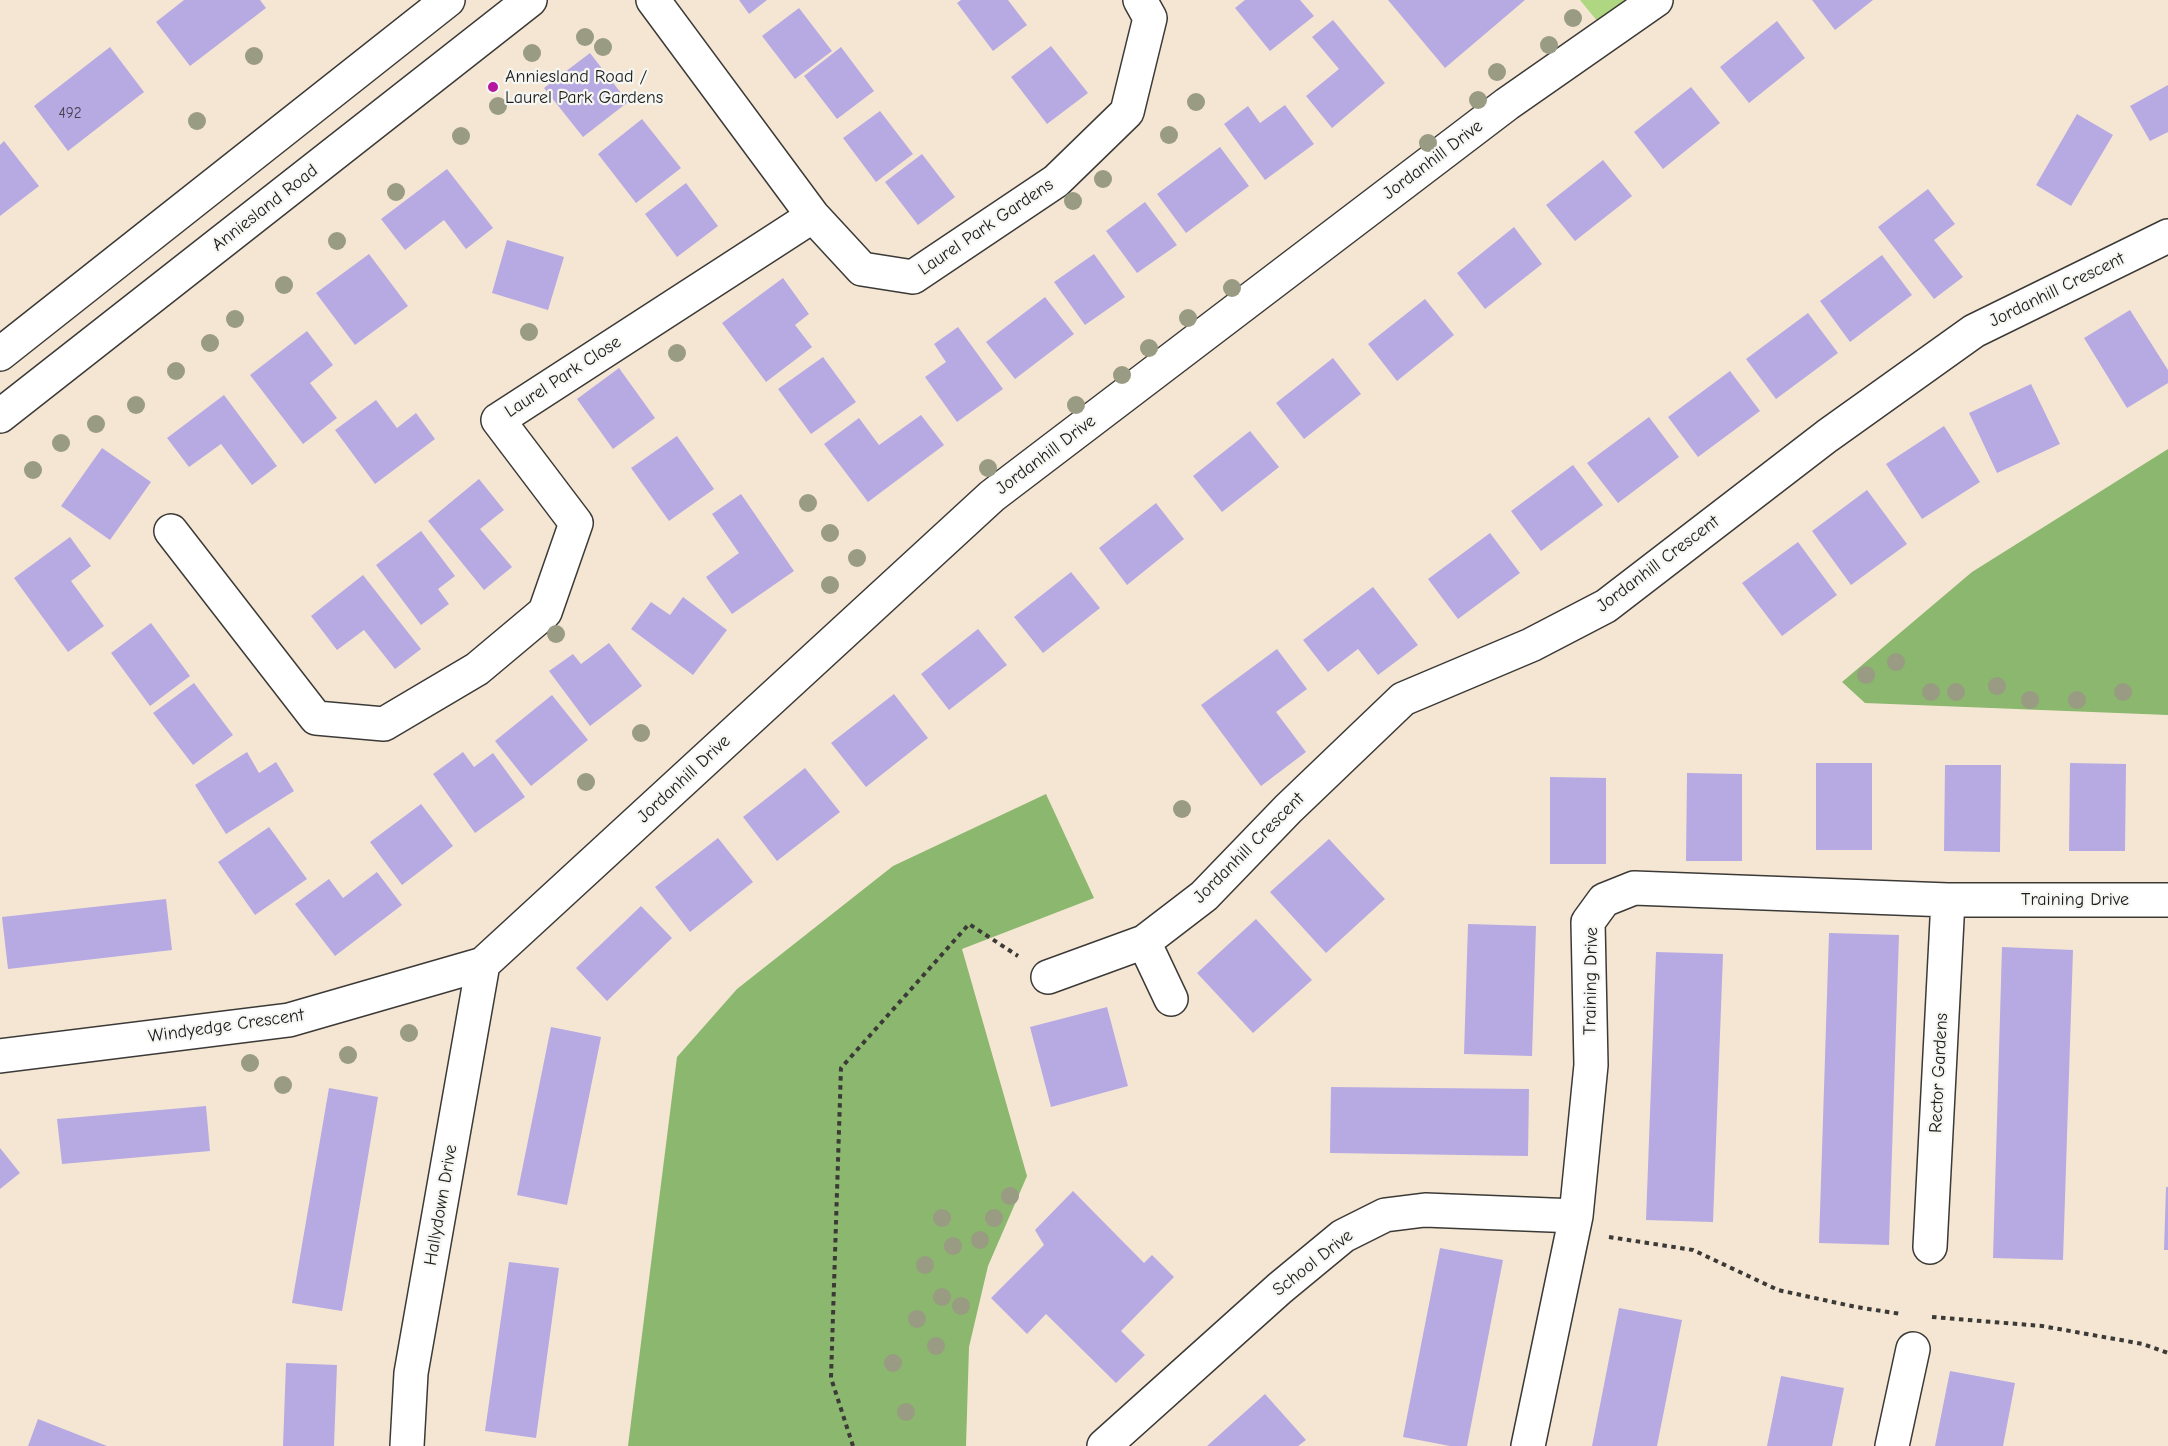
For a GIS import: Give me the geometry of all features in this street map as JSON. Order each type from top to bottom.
[{"type":"street","points":[[0,354],[448,0]]},
{"type":"street","name":"Anniesland Road","points":[[0,416],[530,0]]},
{"type":"street","name":"Laurel Park Gardens","points":[[653,0],[813,216],[862,269],[914,277],[1056,180],[1127,112],[1150,18],[1140,0]]},
{"type":"street","name":"Jordanhill Drive","points":[[483,964],[992,496],[1507,104],[1656,0]]},
{"type":"street","points":[[293,122],[329,158]]},
{"type":"street","name":"Laurel Park Close","points":[[171,531],[316,718],[384,724],[477,669],[545,612],[576,524],[498,420],[813,216]]},
{"type":"street","name":"Jordanhill Crescent","points":[[1048,977],[1144,942],[1204,896],[1288,809],[1403,699],[1531,645],[1606,606],[1827,436],[1974,331],[2168,236]]},
{"type":"street","name":"Training Drive","points":[[1528,1446],[1574,1223],[1591,1065],[1588,922],[1604,900],[1634,888],[1948,900],[2168,900]]},
{"type":"street","name":"Rector Gardens","points":[[1930,1246],[1948,900]]},
{"type":"street","points":[[1144,942],[1171,999]]},
{"type":"street","name":"Windyedge Crescent","points":[[0,1056],[290,1020],[483,964]]},
{"type":"street","name":"Hallydown Drive","points":[[407,1446],[411,1373],[483,964]]},
{"type":"street","name":"School Drive","points":[[1104,1446],[1280,1288],[1342,1236],[1385,1215],[1425,1210],[1574,1223]]},
{"type":"street","points":[[1892,1446],[1913,1349]]},
{"type":"path","points":[[854,1446],[831,1378],[841,1068],[969,924],[1048,977]]},
{"type":"path","points":[[1574,1223],[1693,1250],[1778,1290],[1856,1307],[1908,1315]]},
{"type":"path","points":[[1930,1317],[2042,1326],[2143,1344],[2168,1353]]},
{"type":"green space","points":[[1580,0],[1625,0],[1598,22]]},
{"type":"green space","points":[[2168,449],[2168,715],[1865,703],[1842,682],[1972,572]]},
{"type":"green space","points":[[1046,794],[1094,898],[962,949],[1027,1176],[988,1266],[969,1347],[966,1446],[628,1446],[677,1057],[737,989],[893,866]]},
{"type":"building","points":[[184,0],[260,0],[266,8],[190,66],[156,22]]},
{"type":"building","points":[[739,0],[767,0],[749,14]]},
{"type":"building","points":[[961,0],[1008,0],[1027,25],[993,51],[957,3]]},
{"type":"building","points":[[1245,0],[1300,0],[1314,16],[1270,51],[1235,8]]},
{"type":"building","points":[[1388,0],[1525,0],[1445,68]]},
{"type":"building","points":[[1812,0],[1873,0],[1835,30]]},
{"type":"building","points":[[799,8],[832,51],[795,79],[762,36]]},
{"type":"building","points":[[1333,20],[1385,83],[1332,128],[1306,96],[1339,69],[1312,37]]},
{"type":"building","points":[[1777,21],[1805,58],[1749,103],[1720,67]]},
{"type":"building","points":[[1051,46],[1088,93],[1047,124],[1011,77]]},
{"type":"building","points":[[110,47],[144,92],[68,151],[34,106]]},
{"type":"building","points":[[841,47],[874,91],[837,119],[804,76]]},
{"type":"building","points":[[590,53],[628,102],[583,137],[544,88]]},
{"type":"building","points":[[2168,85],[2168,132],[2150,141],[2130,106]]},
{"type":"building","points":[[1691,87],[1720,123],[1663,169],[1634,132]]},
{"type":"building","points":[[1285,105],[1314,144],[1265,180],[1224,124],[1248,106],[1260,123]]},
{"type":"building","points":[[880,111],[913,154],[876,182],[843,138]]},
{"type":"building","points":[[2077,114],[2113,135],[2071,206],[2036,185]]},
{"type":"building","points":[[642,119],[681,168],[636,203],[598,154]]},
{"type":"building","points":[[4,141],[39,186],[0,216],[0,145]]},
{"type":"building","points":[[1220,147],[1249,186],[1186,233],[1157,194]]},
{"type":"building","points":[[922,154],[955,197],[918,225],[885,182]]},
{"type":"building","points":[[1603,160],[1632,196],[1575,241],[1546,205]]},
{"type":"building","points":[[447,169],[493,228],[466,249],[444,220],[405,250],[381,219]]},
{"type":"building","points":[[686,183],[718,226],[677,257],[645,214]]},
{"type":"building","points":[[1928,189],[1955,224],[1934,240],[1963,277],[1934,299],[1878,227]]},
{"type":"building","points":[[1145,202],[1177,245],[1137,273],[1106,231]]},
{"type":"building","points":[[1514,227],[1542,264],[1485,309],[1457,273]]},
{"type":"building","points":[[507,240],[564,257],[548,310],[492,293]]},
{"type":"building","points":[[369,254],[408,306],[355,345],[316,293]]},
{"type":"building","points":[[1094,254],[1125,297],[1085,325],[1054,282]]},
{"type":"building","points":[[1882,255],[1912,295],[1850,342],[1820,301]]},
{"type":"building","points":[[783,278],[809,314],[795,325],[812,347],[766,382],[722,323]]},
{"type":"building","points":[[1045,297],[1074,334],[1015,379],[986,342]]},
{"type":"building","points":[[1425,299],[1454,335],[1397,381],[1368,344]]},
{"type":"building","points":[[2130,310],[2168,370],[2168,383],[2127,408],[2084,338]]},
{"type":"building","points":[[1808,313],[1838,353],[1776,399],[1746,359]]},
{"type":"building","points":[[958,327],[1003,389],[957,422],[925,377],[946,362],[934,344]]},
{"type":"building","points":[[307,331],[333,365],[310,383],[337,418],[303,444],[250,375]]},
{"type":"building","points":[[823,357],[856,402],[811,434],[778,389]]},
{"type":"building","points":[[1333,358],[1361,394],[1304,439],[1276,403]]},
{"type":"building","points":[[619,368],[655,418],[613,449],[577,399]]},
{"type":"building","points":[[1730,371],[1760,411],[1698,457],[1668,417]]},
{"type":"building","points":[[2031,384],[2060,444],[1997,473],[1969,413]]},
{"type":"building","points":[[224,395],[277,466],[252,485],[221,444],[189,467],[167,438]]},
{"type":"building","points":[[376,400],[397,428],[416,413],[435,439],[375,484],[335,430]]},
{"type":"building","points":[[921,415],[944,445],[868,502],[824,444],[859,418],[879,445]]},
{"type":"building","points":[[1649,417],[1679,457],[1618,503],[1587,463]]},
{"type":"building","points":[[1944,426],[1980,482],[1922,519],[1886,464]]},
{"type":"building","points":[[1250,431],[1279,467],[1222,512],[1193,476]]},
{"type":"building","points":[[677,436],[714,489],[669,521],[631,468]]},
{"type":"building","points":[[102,448],[151,482],[110,540],[61,506]]},
{"type":"building","points":[[1573,465],[1603,505],[1541,551],[1511,511]]},
{"type":"building","points":[[479,479],[504,510],[480,529],[512,567],[484,590],[428,521]]},
{"type":"building","points":[[1867,490],[1907,544],[1851,585],[1812,531]]},
{"type":"building","points":[[741,494],[794,571],[732,614],[706,577],[739,553],[712,514]]},
{"type":"building","points":[[1156,503],[1184,539],[1127,585],[1099,548]]},
{"type":"building","points":[[421,531],[455,576],[438,589],[449,604],[421,625],[376,565]]},
{"type":"building","points":[[1490,533],[1520,573],[1458,619],[1428,579]]},
{"type":"building","points":[[70,537],[91,566],[71,581],[104,626],[68,652],[14,578]]},
{"type":"building","points":[[1798,542],[1837,595],[1782,636],[1742,583]]},
{"type":"building","points":[[1071,572],[1100,608],[1043,653],[1014,617]]},
{"type":"building","points":[[363,575],[421,649],[395,669],[364,630],[337,650],[311,616]]},
{"type":"building","points":[[1373,587],[1418,645],[1378,675],[1358,649],[1328,672],[1303,640]]},
{"type":"building","points":[[683,597],[727,630],[693,675],[631,629],[651,602],[670,615]]},
{"type":"building","points":[[151,623],[190,676],[150,706],[111,653]]},
{"type":"building","points":[[978,629],[1007,665],[949,710],[921,674]]},
{"type":"building","points":[[609,643],[642,686],[590,726],[549,671],[573,654],[581,664]]},
{"type":"building","points":[[1277,649],[1307,689],[1276,712],[1306,752],[1261,786],[1201,705]]},
{"type":"building","points":[[194,683],[233,735],[193,765],[153,713]]},
{"type":"building","points":[[894,694],[928,738],[866,787],[831,743]]},
{"type":"building","points":[[552,695],[588,740],[531,786],[495,741]]},
{"type":"building","points":[[247,752],[259,773],[276,762],[294,791],[226,834],[195,785]]},
{"type":"building","points":[[463,752],[474,767],[493,753],[525,797],[475,833],[433,774]]},
{"type":"building","points":[[1816,763],[1872,763],[1872,850],[1816,850]]},
{"type":"building","points":[[2070,763],[2126,764],[2125,851],[2069,851]]},
{"type":"building","points":[[1945,765],[2001,765],[2000,852],[1944,851]]},
{"type":"building","points":[[805,768],[840,812],[777,861],[743,817]]},
{"type":"building","points":[[1687,773],[1742,774],[1742,861],[1686,861]]},
{"type":"building","points":[[1550,777],[1606,778],[1606,864],[1550,864]]},
{"type":"building","points":[[421,804],[453,846],[402,885],[370,842]]},
{"type":"building","points":[[269,827],[307,879],[255,915],[218,862]]},
{"type":"building","points":[[718,838],[753,882],[690,932],[655,887]]},
{"type":"building","points":[[1329,839],[1385,899],[1326,953],[1270,892]]},
{"type":"building","points":[[377,872],[402,905],[335,956],[295,904],[329,879],[343,898]]},
{"type":"building","points":[[166,899],[172,950],[8,969],[2,917]]},
{"type":"building","points":[[641,906],[672,938],[607,1001],[576,968]]},
{"type":"building","points":[[1256,919],[1312,980],[1253,1033],[1197,973]]},
{"type":"building","points":[[1468,924],[1536,926],[1532,1056],[1464,1054]]},
{"type":"building","points":[[1829,933],[1899,935],[1889,1245],[1819,1243]]},
{"type":"building","points":[[2002,947],[2073,950],[2063,1260],[1993,1258]]},
{"type":"building","points":[[1656,952],[1723,954],[1713,1222],[1646,1220]]},
{"type":"building","points":[[1107,1007],[1128,1086],[1051,1107],[1030,1027]]},
{"type":"building","points":[[551,1027],[601,1037],[567,1205],[517,1195]]},
{"type":"building","points":[[1331,1087],[1529,1089],[1528,1156],[1330,1153]]},
{"type":"building","points":[[329,1088],[378,1097],[342,1311],[292,1303]]},
{"type":"building","points":[[206,1106],[210,1151],[62,1164],[57,1119]]},
{"type":"building","points":[[0,1148],[20,1173],[0,1189]]},
{"type":"building","points":[[2166,1187],[2168,1187],[2168,1250],[2164,1250]]},
{"type":"building","points":[[1073,1191],[1144,1263],[1152,1255],[1174,1277],[1121,1331],[1145,1355],[1116,1383],[1046,1314],[1027,1334],[991,1298],[1044,1245],[1035,1230]]},
{"type":"building","points":[[1440,1248],[1503,1260],[1467,1446],[1450,1446],[1403,1437]]},
{"type":"building","points":[[509,1262],[559,1268],[536,1438],[485,1431]]},
{"type":"building","points":[[1619,1308],[1682,1320],[1657,1446],[1592,1446]]},
{"type":"building","points":[[286,1363],[337,1365],[334,1446],[283,1446]]},
{"type":"building","points":[[1950,1371],[2015,1383],[2003,1446],[1935,1446]]},
{"type":"building","points":[[1781,1376],[1844,1388],[1832,1446],[1767,1446]]},
{"type":"building","points":[[1265,1394],[1306,1440],[1298,1446],[1207,1446]]},
{"type":"building","points":[[38,1419],[107,1446],[28,1446]]},
{"type":"place","name":"Anniesland Road / Laurel Park Gardens","points":[[493,87]]}]
